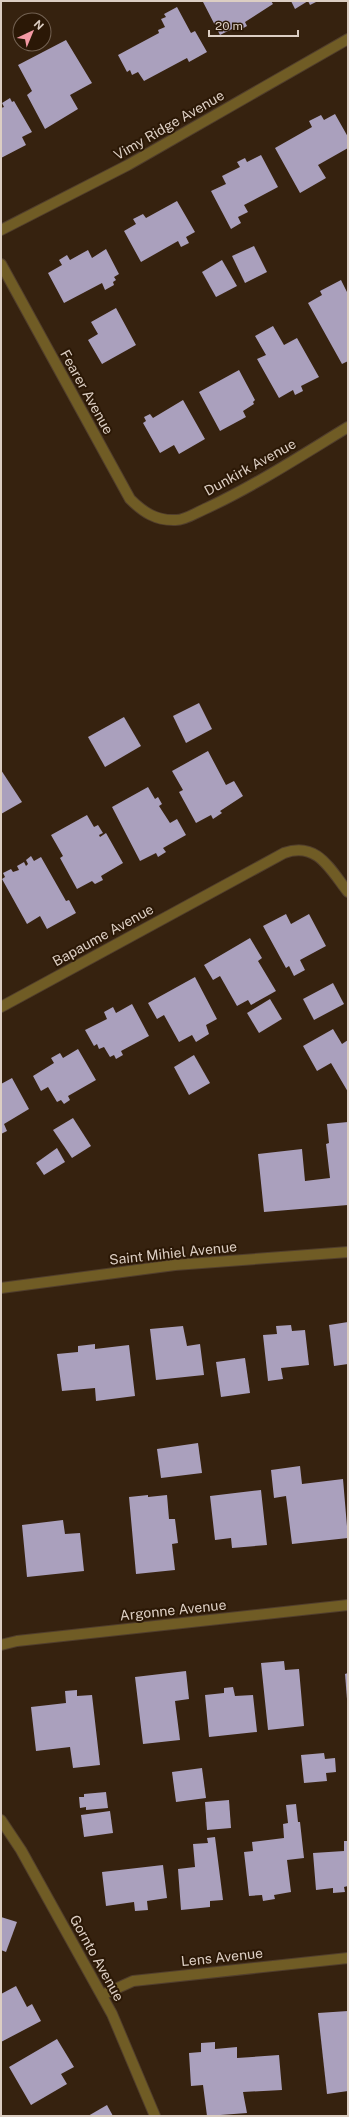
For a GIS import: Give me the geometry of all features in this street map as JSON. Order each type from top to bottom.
[{"type":"street","name":"Vimy Ridge Avenue","points":[[1,230],[128,165],[348,39]]},
{"type":"street","name":"Fearer Avenue","points":[[1,264],[130,499],[144,512],[162,519]]},
{"type":"street","name":"Dunkirk Avenue","points":[[162,519],[177,520],[186,518],[230,497],[348,427]]},
{"type":"street","name":"Bapaume Avenue","points":[[1,1007],[284,852],[305,850],[319,855],[348,892]]},
{"type":"street","name":"Saint Mihiel Avenue","points":[[1,1288],[175,1265],[348,1252]]},
{"type":"street","name":"Argonne Avenue","points":[[1,1646],[17,1641],[348,1605]]},
{"type":"street","name":"Gornto Avenue","points":[[1,1820],[21,1850],[112,2014],[138,2072],[154,2116]]},
{"type":"street","name":"Lens Avenue","points":[[102,1995],[133,1981],[348,1958]]},
{"type":"building","points":[[271,1],[273,4],[245,22],[247,26],[240,30],[238,26],[220,35],[203,2]]},
{"type":"building","points":[[291,1],[308,1],[295,9]]},
{"type":"building","points":[[308,1],[318,1],[310,5]]},
{"type":"building","points":[[177,7],[191,33],[195,31],[207,52],[189,62],[187,58],[144,81],[138,72],[132,75],[130,70],[127,72],[118,55],[159,33],[158,30],[165,27],[161,19],[166,17],[164,14]]},
{"type":"building","points":[[66,40],[92,83],[70,95],[78,109],[45,129],[27,95],[32,91],[18,65],[43,52],[52,52],[52,47]]},
{"type":"building","points":[[10,98],[12,102],[14,101],[32,132],[22,137],[26,145],[1,158],[1,108],[4,107],[2,103]]},
{"type":"building","points":[[335,114],[348,137],[348,148],[318,165],[326,178],[300,193],[275,148],[312,127],[309,121],[321,115],[324,120]]},
{"type":"building","points":[[261,155],[278,187],[244,205],[248,212],[238,217],[241,223],[231,229],[211,191],[226,184],[222,176],[240,167],[237,162],[245,158],[247,162]]},
{"type":"building","points":[[177,201],[195,232],[186,237],[189,243],[181,247],[178,241],[141,262],[124,231],[136,224],[133,219],[143,214],[146,218]]},
{"type":"building","points":[[254,246],[267,272],[245,283],[232,256]]},
{"type":"building","points":[[106,249],[119,274],[114,277],[116,280],[113,282],[114,285],[105,290],[102,283],[64,303],[48,273],[62,265],[59,260],[67,255],[70,260],[88,250],[92,258]]},
{"type":"building","points":[[222,260],[237,286],[216,297],[202,272]]},
{"type":"building","points":[[341,280],[348,294],[348,361],[342,364],[308,303],[322,295],[320,291]]},
{"type":"building","points":[[116,308],[136,345],[102,364],[88,340],[98,334],[91,322]]},
{"type":"building","points":[[273,326],[284,345],[297,338],[319,377],[301,386],[303,391],[295,395],[293,390],[279,398],[257,359],[266,355],[255,336]]},
{"type":"building","points":[[239,370],[255,400],[253,402],[254,404],[243,411],[246,417],[220,431],[199,392]]},
{"type":"building","points":[[183,400],[205,439],[179,454],[174,445],[160,453],[143,423],[146,421],[144,417],[150,414],[153,418]]},
{"type":"building","points":[[199,703],[212,729],[186,743],[173,716]]},
{"type":"building","points":[[124,717],[141,746],[105,767],[88,737]]},
{"type":"building","points":[[208,751],[226,785],[234,781],[243,796],[220,811],[222,813],[213,819],[211,815],[196,823],[179,792],[183,790],[172,771]]},
{"type":"building","points":[[1,770],[22,802],[1,814]]},
{"type":"building","points":[[148,787],[155,799],[158,797],[162,804],[159,806],[170,823],[177,819],[186,835],[163,848],[166,852],[158,857],[156,853],[140,861],[112,807]]},
{"type":"building","points":[[87,815],[94,827],[98,825],[103,833],[99,835],[100,837],[106,833],[123,863],[101,876],[103,880],[95,884],[92,881],[77,889],[60,858],[63,856],[51,835]]},
{"type":"building","points":[[31,856],[34,861],[41,857],[66,901],[69,900],[76,913],[47,929],[40,916],[27,924],[2,879],[5,877],[3,873],[11,869],[13,872],[19,870],[17,866],[24,862],[26,866],[28,864],[26,860]]},
{"type":"building","points":[[286,914],[291,924],[309,914],[326,946],[300,960],[305,970],[294,976],[289,966],[286,968],[263,926]]},
{"type":"building","points":[[250,938],[262,958],[258,961],[276,991],[251,1005],[248,1000],[237,1006],[220,976],[213,980],[204,965]]},
{"type":"building","points":[[195,977],[217,1019],[206,1025],[209,1034],[196,1042],[192,1035],[179,1042],[164,1015],[157,1019],[148,1003]]},
{"type":"building","points":[[333,983],[344,1004],[314,1020],[303,999]]},
{"type":"building","points":[[270,999],[282,1019],[259,1033],[247,1013]]},
{"type":"building","points":[[132,1004],[149,1036],[121,1051],[123,1055],[116,1059],[114,1055],[110,1057],[104,1047],[99,1049],[97,1044],[94,1046],[85,1030],[107,1019],[104,1012],[113,1007],[116,1013]]},
{"type":"building","points":[[333,1029],[342,1044],[348,1040],[348,1092],[331,1063],[317,1071],[303,1046]]},
{"type":"building","points":[[78,1049],[96,1080],[68,1096],[70,1100],[64,1104],[61,1100],[57,1102],[48,1087],[41,1091],[33,1076],[54,1063],[51,1058],[60,1053],[63,1058]]},
{"type":"building","points":[[194,1055],[210,1083],[189,1095],[174,1067]]},
{"type":"building","points":[[12,1078],[29,1109],[4,1124],[7,1131],[1,1134],[1,1084]]},
{"type":"building","points":[[73,1118],[91,1146],[72,1158],[53,1130]]},
{"type":"building","points":[[348,1122],[348,1205],[264,1212],[258,1154],[302,1149],[305,1181],[330,1178],[326,1144],[329,1143],[327,1124]]},
{"type":"building","points":[[57,1148],[65,1162],[44,1175],[36,1163]]},
{"type":"building","points":[[348,1322],[348,1364],[334,1366],[329,1325]]},
{"type":"building","points":[[291,1325],[292,1331],[305,1330],[309,1365],[281,1368],[283,1379],[268,1381],[263,1335],[277,1334],[276,1326]]},
{"type":"building","points":[[183,1326],[187,1346],[200,1344],[204,1375],[156,1380],[150,1329]]},
{"type":"building","points":[[95,1344],[95,1349],[129,1345],[135,1396],[96,1401],[95,1388],[62,1391],[57,1354],[78,1352],[78,1346]]},
{"type":"building","points":[[245,1358],[250,1393],[221,1397],[216,1362]]},
{"type":"building","points":[[198,1443],[202,1473],[161,1478],[157,1449]]},
{"type":"building","points":[[300,1466],[302,1484],[343,1479],[348,1538],[292,1544],[286,1496],[274,1498],[271,1470]]},
{"type":"building","points":[[261,1490],[267,1545],[232,1548],[231,1538],[215,1540],[210,1496]]},
{"type":"building","points":[[148,1495],[148,1497],[167,1495],[169,1519],[175,1519],[178,1543],[172,1544],[175,1570],[136,1574],[129,1497]]},
{"type":"building","points":[[63,1520],[65,1534],[80,1533],[84,1571],[27,1577],[22,1525]]},
{"type":"building","points":[[284,1661],[285,1670],[299,1669],[304,1726],[268,1730],[261,1663]]},
{"type":"building","points":[[186,1671],[189,1699],[175,1701],[180,1740],[143,1744],[135,1677]]},
{"type":"building","points":[[348,1673],[348,1699],[347,1699],[345,1674]]},
{"type":"building","points":[[233,1687],[235,1696],[253,1695],[257,1732],[209,1737],[205,1695],[224,1693],[224,1688]]},
{"type":"building","points":[[77,1690],[77,1696],[92,1695],[100,1765],[73,1768],[70,1747],[36,1751],[31,1707],[66,1703],[65,1691]]},
{"type":"building","points":[[324,1753],[325,1759],[335,1758],[336,1772],[326,1773],[327,1781],[304,1783],[301,1755]]},
{"type":"building","points":[[202,1768],[206,1798],[176,1802],[172,1772]]},
{"type":"building","points":[[106,1792],[108,1808],[86,1810],[86,1807],[80,1808],[79,1797],[84,1797],[84,1794]]},
{"type":"building","points":[[229,1800],[231,1828],[207,1830],[205,1802]]},
{"type":"building","points":[[296,1804],[298,1822],[300,1822],[304,1858],[287,1860],[291,1892],[274,1895],[275,1899],[263,1901],[262,1895],[249,1896],[244,1852],[253,1851],[252,1842],[284,1838],[283,1824],[288,1823],[286,1805]]},
{"type":"building","points":[[110,1811],[113,1833],[84,1837],[81,1815]]},
{"type":"building","points":[[215,1837],[223,1900],[210,1901],[210,1907],[181,1910],[178,1869],[195,1867],[193,1844],[208,1843],[207,1838]]},
{"type":"building","points":[[344,1841],[348,1841],[348,1886],[344,1887],[345,1892],[333,1893],[333,1888],[316,1890],[313,1853],[344,1851]]},
{"type":"building","points":[[163,1865],[167,1898],[147,1901],[148,1910],[135,1911],[134,1902],[106,1906],[102,1872]]},
{"type":"building","points":[[1,1917],[17,1922],[6,1952],[1,1950]]},
{"type":"building","points":[[16,1986],[27,2007],[32,2004],[41,2021],[1,2042],[1,1994]]},
{"type":"building","points":[[348,2011],[348,2091],[327,2094],[318,2013]]},
{"type":"building","points":[[57,2039],[74,2067],[61,2074],[67,2084],[31,2105],[9,2067]]},
{"type":"building","points":[[215,2042],[215,2049],[237,2047],[237,2058],[279,2055],[282,2090],[243,2092],[247,2113],[207,2116],[203,2085],[191,2086],[189,2053],[201,2052],[201,2043]]},
{"type":"building","points":[[107,2105],[113,2116],[88,2116]]}]
